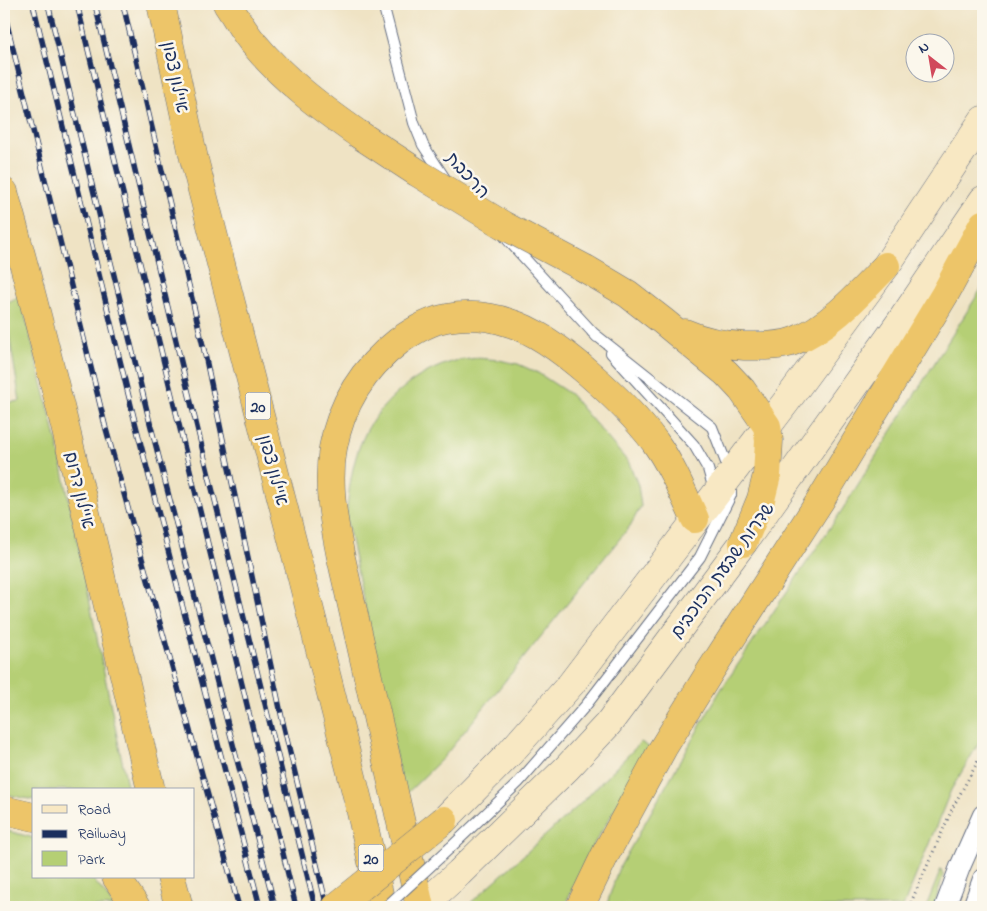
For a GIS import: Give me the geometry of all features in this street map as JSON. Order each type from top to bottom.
[{"type":"highway","name":"איילון צפון","points":[[161,4],[194,159],[360,808],[382,907]]},
{"type":"highway","points":[[227,4],[254,44],[288,79],[322,108],[418,173],[503,225],[586,269],[628,294],[726,373],[742,390],[767,426],[769,441],[767,475],[761,499],[743,543]]},
{"type":"highway","name":"איילון דרום","points":[[4,192],[30,287],[86,511],[151,788]]},
{"type":"highway","points":[[580,907],[606,853],[663,748],[711,670],[820,502],[945,294],[983,224]]},
{"type":"highway","points":[[664,322],[700,340],[738,346],[774,345],[793,342],[809,334],[842,310],[886,266]]},
{"type":"highway","points":[[421,907],[340,553],[331,499],[331,470],[338,427],[343,411],[354,389],[371,366],[388,350],[424,325],[445,318],[466,315],[488,317],[530,330],[558,349],[615,398],[655,443],[672,470],[696,519]]},
{"type":"highway","points":[[4,810],[32,817]]},
{"type":"highway","points":[[336,907],[444,820]]},
{"type":"highway","points":[[117,878],[136,907]]},
{"type":"highway","points":[[172,878],[178,907]]},
{"type":"main road","points":[[444,820],[509,754],[571,684],[723,485],[886,266],[983,120]]},
{"type":"main road","name":"שדרות שבעת הכוכבים","points":[[421,907],[455,861],[567,768],[608,724],[743,543],[901,321],[983,200]]},
{"type":"street","points":[[945,907],[983,815]]},
{"type":"street","points":[[973,907],[983,879]]},
{"type":"lane","name":"הרכבת","points":[[383,4],[414,124],[423,145],[445,179],[512,244],[592,332],[694,445],[708,469],[723,485]]},
{"type":"lane","name":"הרכבת","points":[[592,332],[712,427],[725,457],[723,485]]},
{"type":"lane","name":"שדרות שבעת הכוכבים","points":[[700,557],[714,524],[723,485]]},
{"type":"lane","name":"שדרות שבעת הכוכבים","points":[[386,907],[455,861],[518,783],[587,704],[700,557],[731,495],[723,485]]},
{"type":"path","points":[[909,907],[953,807],[983,752]]},
{"type":"green space","points":[[983,286],[983,736],[951,790],[903,907],[606,907],[618,870],[720,691],[842,510]]},
{"type":"green space","points":[[20,296],[58,446],[128,788],[32,788],[32,800],[4,794],[4,403],[20,401],[4,304]]},
{"type":"green space","points":[[477,358],[518,364],[538,373],[570,394],[629,463],[638,485],[641,506],[630,526],[443,758],[404,796],[346,516],[350,485],[354,464],[365,434],[372,422],[391,399],[402,389],[428,372],[455,361]]},
{"type":"green space","points":[[641,742],[652,749],[589,852],[564,907],[466,907],[578,806]]},
{"type":"green space","points":[[4,830],[32,837],[32,878],[92,878],[114,907],[4,907]]},
{"type":"green space","points":[[941,869],[943,875],[934,907],[926,907]]},
{"type":"railway","points":[[33,4],[135,422],[260,907]]},
{"type":"railway","points":[[48,4],[149,419],[275,907]]},
{"type":"railway","points":[[77,4],[296,907]]},
{"type":"railway","points":[[95,4],[315,907]]},
{"type":"railway","points":[[123,4],[204,350],[283,723],[327,907]]},
{"type":"railway","points":[[4,12],[106,429],[239,907]]}]
